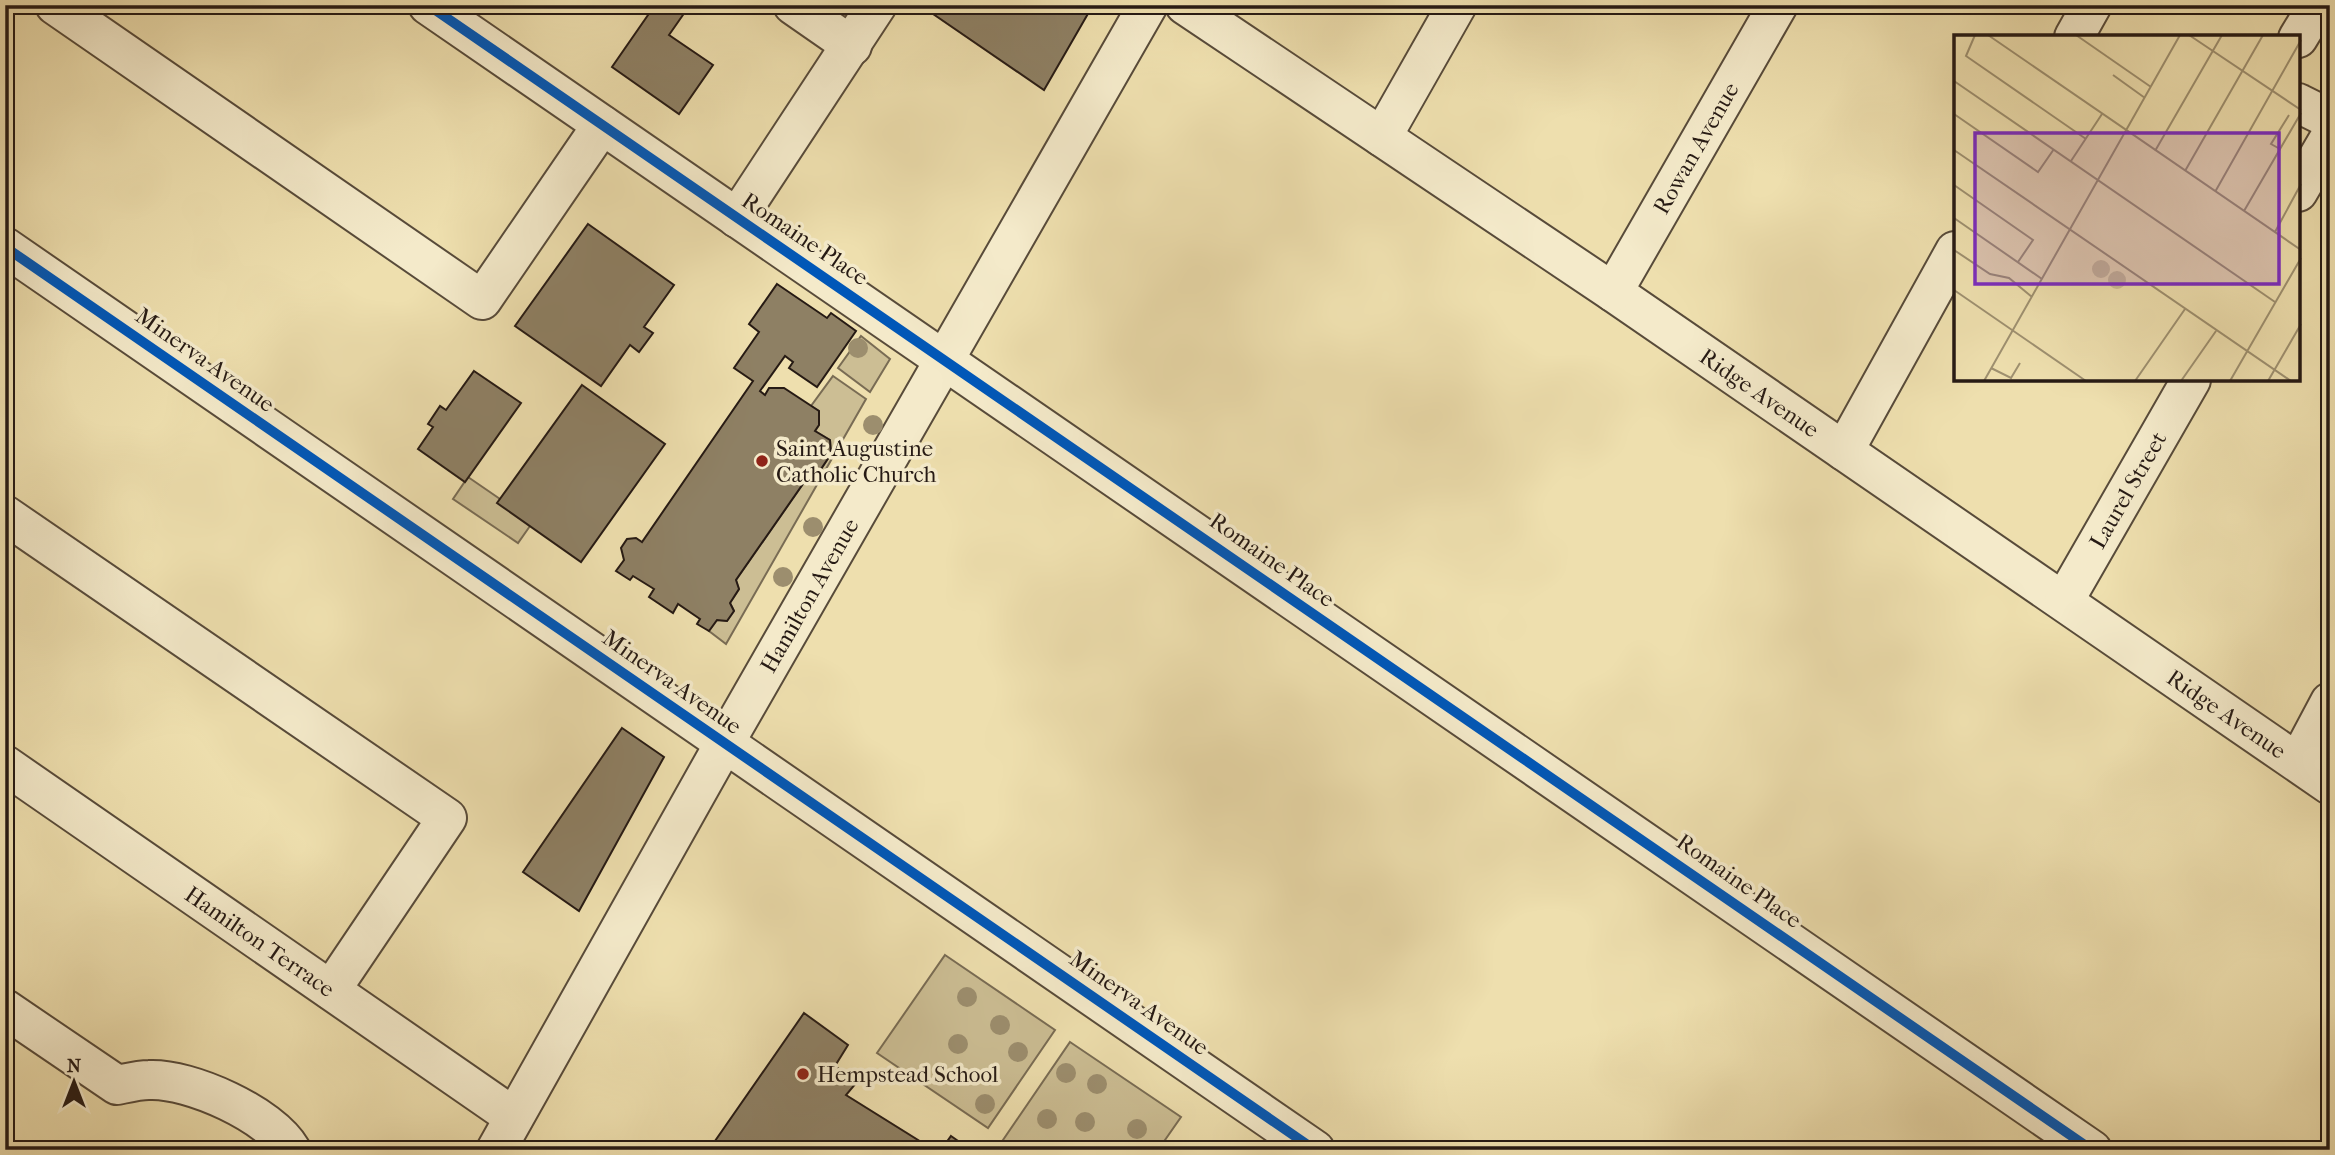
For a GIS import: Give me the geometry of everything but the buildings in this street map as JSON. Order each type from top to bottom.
[{"type":"street","points":[[55,5],[482,300],[602,125]]},
{"type":"street","name":"Romaine Place","points":[[428,5],[2092,1150]]},
{"type":"street","points":[[793,5],[852,46]]},
{"type":"street","points":[[737,218],[877,5]]},
{"type":"street","name":"Hamilton Avenue","points":[[496,1150],[724,744],[1148,5]]},
{"type":"street","name":"Ridge Avenue","points":[[1185,5],[1613,292],[2330,785]]},
{"type":"street","points":[[1381,137],[1457,5]]},
{"type":"street","name":"Rowan Avenue","points":[[1613,292],[1778,5]]},
{"type":"street","points":[[2075,35],[2092,5]]},
{"type":"street","points":[[2300,35],[2318,5]]},
{"type":"street","points":[[2300,104],[2330,119]]},
{"type":"street","points":[[2300,189],[2330,137]]},
{"type":"street","name":"Minerva Avenue","points":[[5,247],[1315,1150]]},
{"type":"street","points":[[1844,451],[1954,253]]},
{"type":"street","name":"Laurel Street","points":[[2064,601],[2190,382]]},
{"type":"street","points":[[5,515],[447,818],[331,990]]},
{"type":"street","points":[[2298,762],[2330,702]]},
{"type":"street","name":"Hamilton Terrace","points":[[5,765],[514,1117]]},
{"type":"street","points":[[5,1009],[117,1085],[150,1079],[188,1086],[257,1115],[285,1138],[291,1150]]},
{"type":"shaded area","points":[[861,336],[890,359],[870,392],[838,368]]},
{"type":"shaded area","points":[[833,376],[866,399],[726,644],[709,631],[717,620],[727,621],[734,611],[730,603],[739,589],[736,580],[812,471],[821,469],[831,454],[830,440],[815,431],[819,425],[819,411],[811,406]]},
{"type":"shaded area","points":[[468,477],[500,499],[530,526],[518,543],[453,499]]},
{"type":"shaded area","points":[[945,955],[1055,1030],[988,1128],[877,1053]]},
{"type":"shaded area","points":[[1070,1042],[1181,1117],[1158,1150],[1017,1150],[1003,1140]]},
{"type":"cycle path","points":[[428,5],[2092,1150]]},
{"type":"cycle path","points":[[5,247],[1315,1150]]},
{"type":"place","name":"Saint Augustine Catholic Church","points":[[762,461]]},
{"type":"place","name":"Hempstead School","points":[[803,1074]]}]
